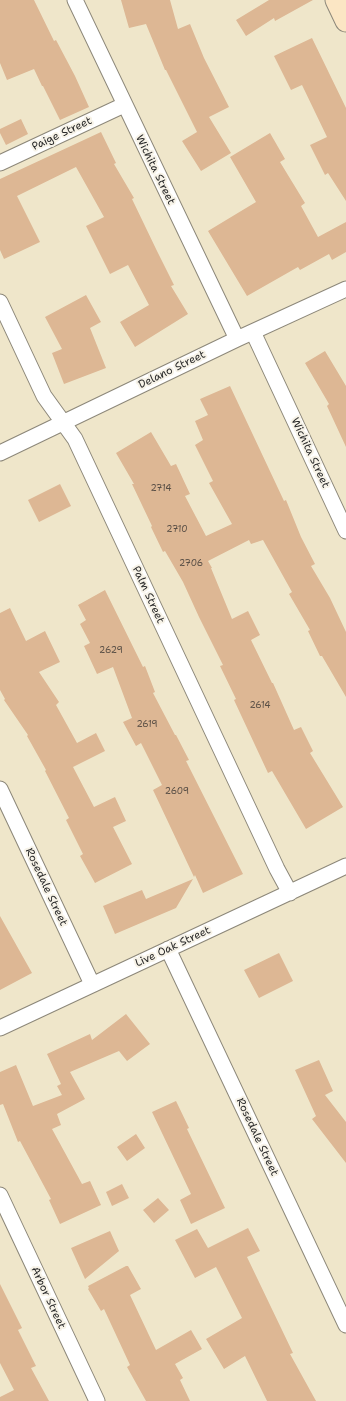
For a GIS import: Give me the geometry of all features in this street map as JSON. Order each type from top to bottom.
[{"type":"street","name":"Wichita Street","points":[[75,0],[237,339]]},
{"type":"street","points":[[336,0],[346,21]]},
{"type":"street","name":"Paige Street","points":[[0,163],[124,105]]},
{"type":"street","name":"Delano Street","points":[[0,453],[237,339],[346,289]]},
{"type":"street","name":"Palm Street","points":[[0,302],[44,396],[75,439],[290,893]]},
{"type":"street","name":"Wichita Street","points":[[253,332],[346,532]]},
{"type":"street","name":"Rosedale Street","points":[[0,789],[92,984]]},
{"type":"street","name":"Live Oak Street","points":[[0,1028],[346,866]]},
{"type":"street","name":"Rosedale Street","points":[[168,949],[346,1325]]},
{"type":"street","name":"Arbor Street","points":[[0,1195],[97,1401]]},
{"type":"building","points":[[0,0],[34,0],[54,41],[56,40],[75,76],[89,107],[60,120],[34,69],[7,80],[0,63]]},
{"type":"building","points":[[121,0],[170,0],[178,29],[190,24],[204,58],[229,107],[209,117],[231,153],[201,171],[182,141],[197,132],[165,70],[146,24],[129,28]]},
{"type":"building","points":[[269,0],[313,0],[275,21],[274,18],[246,36],[236,20]]},
{"type":"building","points":[[312,38],[346,108],[346,201],[328,173],[325,175],[310,145],[327,137],[302,85],[291,90],[274,56]]},
{"type":"building","points":[[21,119],[28,134],[6,145],[0,133],[0,129]]},
{"type":"building","points":[[101,132],[116,163],[114,164],[134,198],[132,199],[174,285],[171,286],[188,314],[135,347],[120,322],[149,305],[128,265],[110,274],[86,226],[104,217],[76,167],[17,196],[40,242],[4,259],[0,250],[0,179]]},
{"type":"building","points":[[270,133],[285,159],[280,162],[305,203],[301,206],[318,237],[346,222],[346,252],[332,260],[329,254],[300,270],[298,267],[247,296],[208,231],[256,202],[230,157]]},
{"type":"building","points":[[86,295],[101,322],[90,328],[106,368],[64,384],[52,353],[62,349],[45,317]]},
{"type":"building","points":[[325,351],[346,386],[346,447],[327,406],[329,404],[305,363]]},
{"type":"building","points":[[230,386],[284,501],[286,500],[301,537],[315,564],[311,566],[330,598],[346,632],[346,697],[322,656],[320,656],[308,631],[310,630],[289,594],[292,592],[263,540],[251,544],[249,540],[208,561],[232,619],[248,611],[260,635],[251,640],[273,683],[294,730],[301,727],[313,751],[310,753],[343,807],[306,829],[272,771],[268,773],[234,700],[236,699],[220,666],[223,665],[183,582],[165,551],[163,552],[132,484],[134,484],[116,453],[151,432],[171,466],[176,464],[190,494],[185,496],[206,536],[232,524],[209,483],[213,481],[195,445],[203,440],[195,421],[208,415],[200,399]]},
{"type":"building","points":[[60,484],[71,506],[39,522],[28,500]]},
{"type":"building","points":[[105,590],[143,667],[145,666],[155,692],[153,693],[189,760],[186,761],[243,874],[203,893],[153,790],[162,785],[141,743],[136,746],[123,722],[132,718],[113,667],[97,674],[84,646],[90,643],[80,624],[86,620],[78,605]]},
{"type":"building","points":[[10,608],[26,641],[45,631],[60,662],[39,672],[59,702],[56,705],[77,743],[96,733],[105,751],[73,767],[94,807],[115,797],[126,821],[113,827],[132,864],[95,883],[80,856],[83,854],[66,820],[69,818],[45,771],[46,770],[27,736],[28,735],[4,700],[5,699],[0,690],[0,613]]},
{"type":"building","points":[[193,879],[176,908],[115,934],[103,906],[142,890],[146,899]]},
{"type":"building","points":[[0,916],[32,973],[0,990]]},
{"type":"building","points":[[279,953],[293,981],[259,998],[244,970]]},
{"type":"building","points":[[126,1014],[150,1044],[127,1061],[119,1051],[70,1072],[85,1099],[57,1114],[61,1125],[52,1129],[82,1184],[90,1181],[101,1205],[60,1224],[49,1200],[51,1199],[20,1141],[18,1142],[3,1104],[0,1105],[0,1072],[16,1065],[33,1106],[62,1095],[57,1086],[61,1084],[47,1054],[90,1034],[92,1040]]},
{"type":"building","points":[[319,1060],[333,1091],[325,1095],[346,1122],[346,1163],[312,1119],[316,1116],[295,1070]]},
{"type":"building","points":[[176,1101],[189,1128],[187,1129],[225,1208],[191,1224],[180,1200],[191,1194],[152,1112]]},
{"type":"building","points":[[136,1134],[145,1148],[127,1161],[117,1147]]},
{"type":"building","points":[[122,1184],[129,1198],[112,1206],[106,1192]]},
{"type":"building","points":[[158,1198],[169,1210],[154,1223],[143,1210]]},
{"type":"building","points":[[248,1228],[260,1251],[247,1257],[293,1353],[290,1354],[316,1401],[267,1401],[245,1356],[224,1369],[206,1339],[242,1318],[216,1267],[195,1278],[175,1240],[197,1229],[208,1248]]},
{"type":"building","points":[[110,1231],[119,1251],[85,1279],[71,1248]]},
{"type":"building","points":[[128,1266],[141,1289],[130,1295],[156,1350],[191,1330],[202,1349],[175,1364],[183,1378],[180,1380],[190,1401],[146,1401],[127,1367],[130,1365],[104,1309],[101,1311],[88,1289],[88,1286]]},
{"type":"building","points":[[0,1284],[22,1328],[18,1330],[36,1366],[31,1368],[49,1401],[0,1401],[0,1397],[14,1390],[0,1363]]}]
